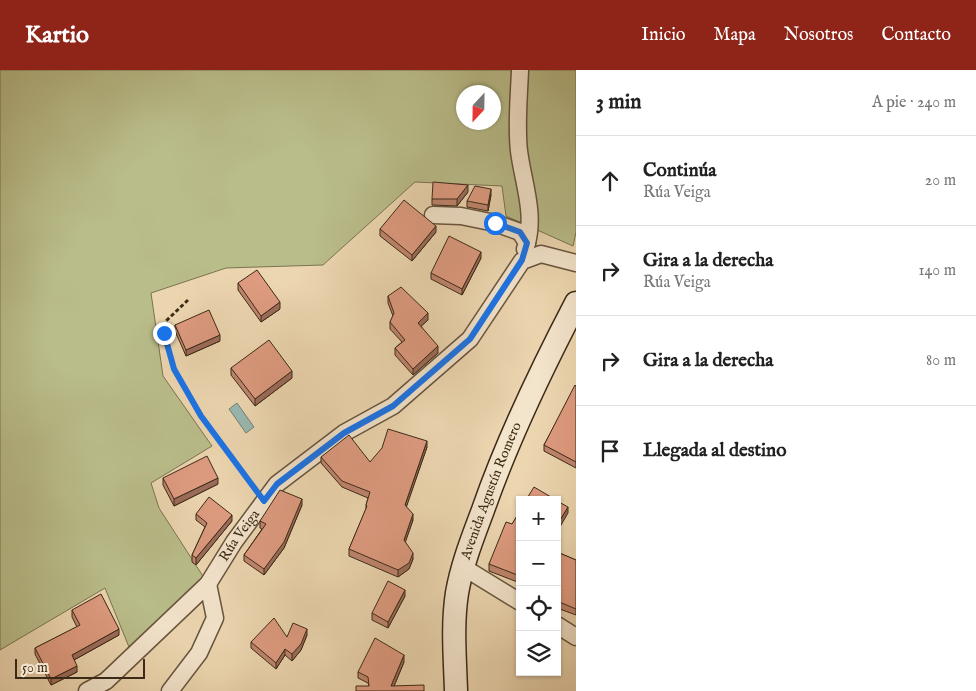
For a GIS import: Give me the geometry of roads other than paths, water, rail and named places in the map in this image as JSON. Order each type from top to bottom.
[{"type":"street","name":"Rúa Veiga","points":[[87,691],[106,681],[208,584],[234,542],[277,484],[344,433],[393,406],[470,339],[522,260],[530,228],[528,201],[519,150],[520,70]]},
{"type":"street","points":[[433,215],[461,216],[495,223],[520,232],[527,243]]},
{"type":"street","points":[[522,260],[541,254],[576,263]]},
{"type":"street","name":"Avenida Agustín Romero","points":[[456,691],[454,615],[463,567],[490,490],[514,431],[542,369],[576,303]]},
{"type":"street","points":[[463,567],[516,600]]},
{"type":"street","points":[[170,691],[199,653],[215,618],[208,584]]},
{"type":"street","points":[[561,628],[576,637]]},
{"type":"water","points":[[237,403],[254,427],[246,433],[229,409]]}]
